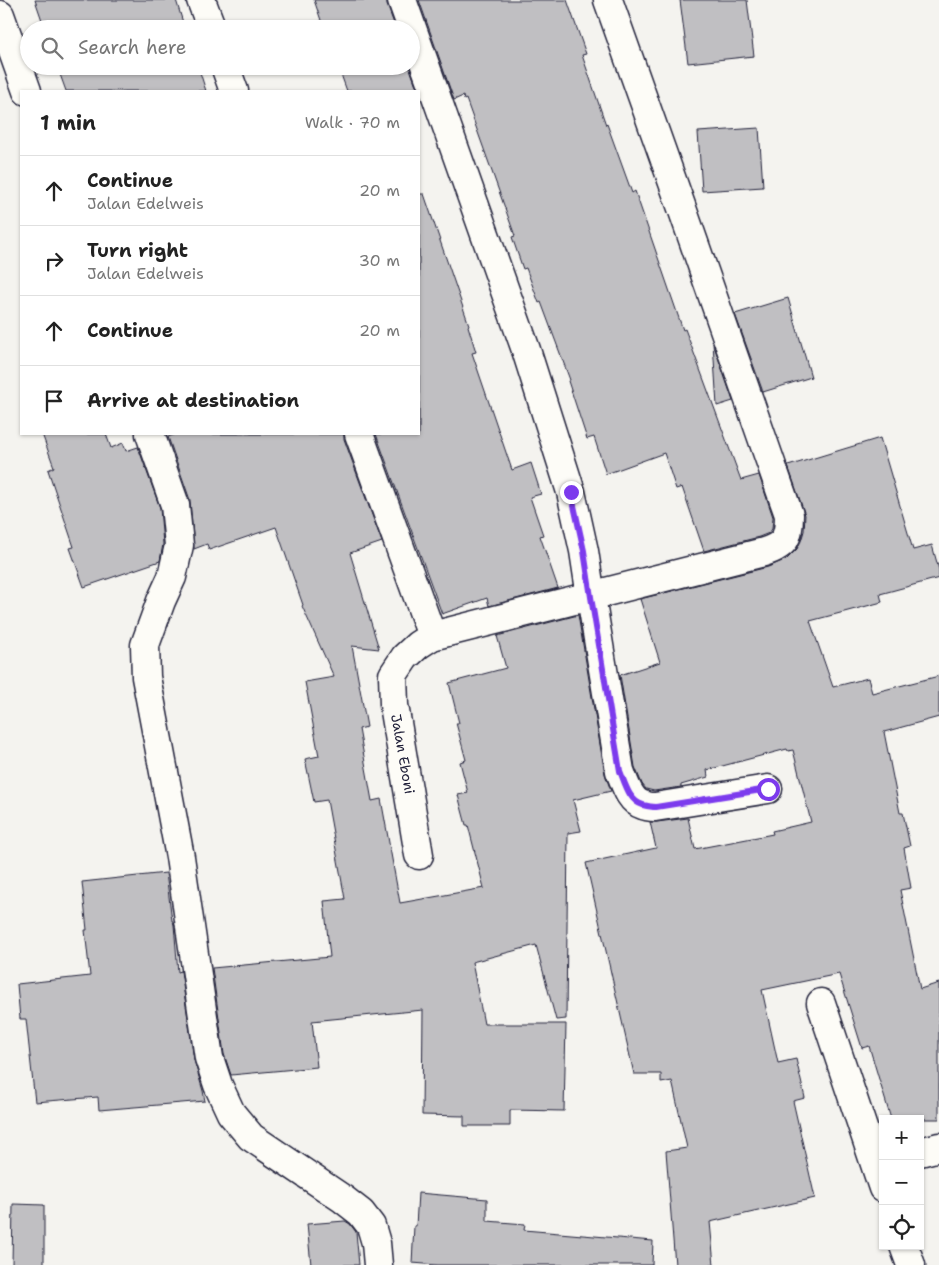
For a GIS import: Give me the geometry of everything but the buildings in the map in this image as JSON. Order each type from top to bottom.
[{"type":"street","points":[[201,0],[209,20]]},
{"type":"street","points":[[402,0],[409,20]]},
{"type":"street","points":[[359,435],[432,636],[775,549],[785,542],[789,529],[789,515],[608,0]]},
{"type":"street","points":[[0,16],[20,72]]},
{"type":"street","points":[[420,51],[532,369],[571,492],[584,551],[620,771],[632,798],[642,805],[656,807],[768,789]]},
{"type":"street","points":[[21,75],[27,90]]},
{"type":"street","points":[[228,75],[234,90]]},
{"type":"street","points":[[150,435],[175,505],[179,544],[172,577],[145,645],[146,677],[180,857],[209,1058],[218,1085],[231,1113],[251,1137],[361,1213],[371,1226],[376,1243],[378,1265]]},
{"type":"street","name":"Jalan Eboni","points":[[420,855],[394,705],[393,675],[405,656],[418,644],[432,636]]},
{"type":"street","points":[[821,1003],[879,1169]]},
{"type":"street","points":[[924,1151],[939,1147]]},
{"type":"street","points":[[905,1250],[911,1265]]},
{"type":"route","points":[[571,492],[584,551],[620,771],[632,798],[642,805],[656,807],[768,789]]}]
